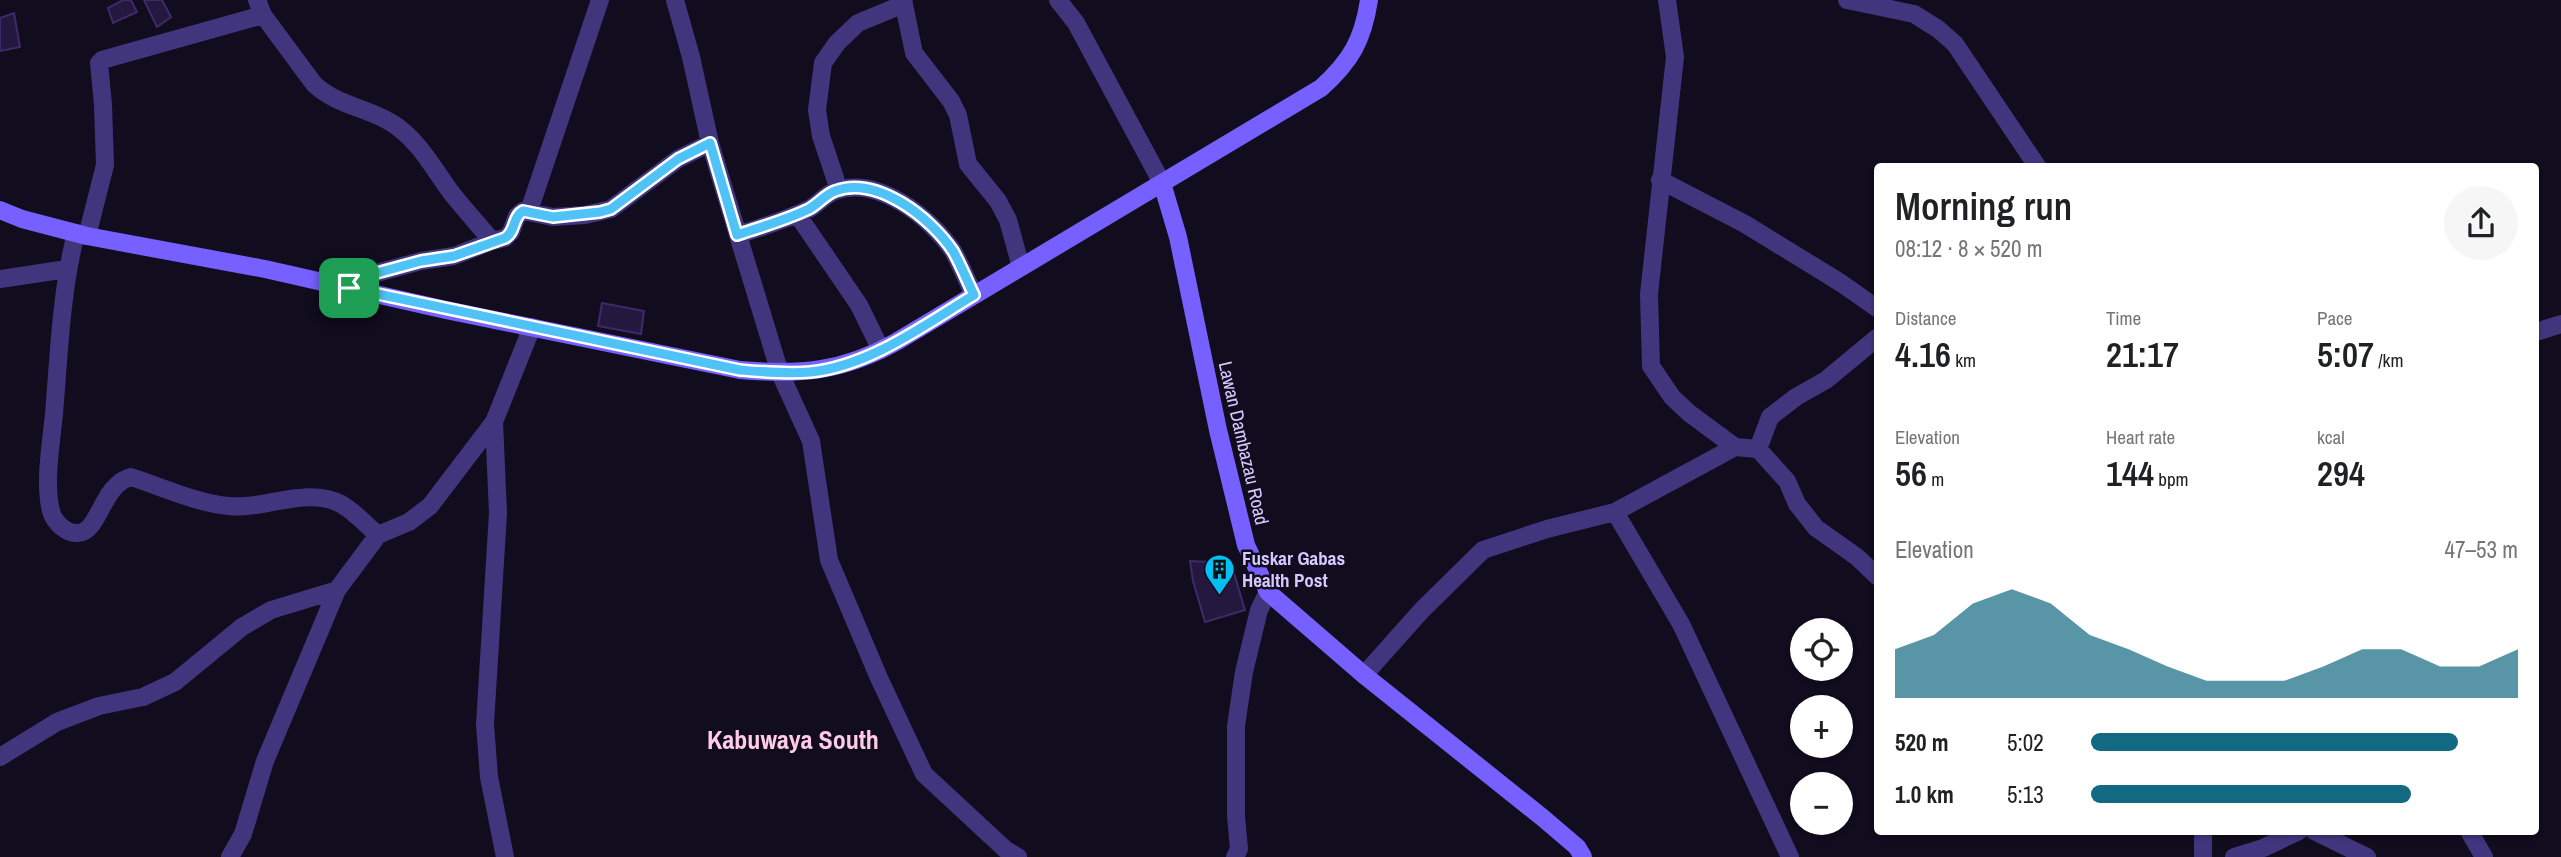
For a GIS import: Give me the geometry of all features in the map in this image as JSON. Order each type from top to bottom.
[{"type":"main road","points":[[0,210],[22,219],[81,234],[265,269],[740,370],[813,372],[881,350],[1321,88],[1352,56],[1361,36],[1369,0]]},
{"type":"main road","name":"Lawan Dambazau Road","points":[[1162,184],[1178,237],[1218,430],[1246,545],[1268,592],[1364,675],[1543,818],[1577,847],[1583,857]]},
{"type":"street","points":[[529,211],[600,0]]},
{"type":"street","points":[[675,0],[710,143],[737,235],[780,373],[811,441],[829,560],[879,678],[924,774],[1006,850],[1018,857]]},
{"type":"street","points":[[1667,0],[1675,57],[1649,294],[1651,366],[1672,397],[1689,413],[1735,447],[1758,449],[1787,481],[1797,504],[1816,528],[1857,557],[1874,573]]},
{"type":"street","points":[[1846,0],[1914,14],[1938,29],[1955,44],[2035,163]]},
{"type":"street","points":[[1061,1],[1076,23],[1162,184]]},
{"type":"street","points":[[839,190],[821,136],[817,110],[822,63],[837,43],[858,23],[904,2],[914,53],[951,101],[958,115],[968,164],[1009,220],[1021,267]]},
{"type":"street","points":[[378,535],[341,504],[323,498],[297,499],[246,508],[225,506],[131,477],[113,487],[88,530],[78,534],[64,529],[55,520],[48,498],[67,269],[105,166],[99,62],[260,7],[313,84],[324,94],[383,117],[402,131],[422,151],[492,241]]},
{"type":"street","points":[[349,288],[373,274],[421,261],[454,256],[509,236],[519,212],[529,211],[553,217],[593,214],[611,209],[678,159],[710,143]]},
{"type":"street","points":[[1660,180],[1745,224],[1874,306]]},
{"type":"street","points":[[737,235],[797,214],[839,190],[856,187],[876,191],[906,204],[934,228],[953,252],[974,295]]},
{"type":"street","points":[[797,214],[859,305],[881,350]]},
{"type":"street","points":[[0,279],[67,269]]},
{"type":"street","points":[[2539,331],[2561,324]]},
{"type":"street","points":[[230,857],[243,834],[265,761],[337,590],[378,535],[409,522],[430,506],[494,422],[532,327]]},
{"type":"street","points":[[1758,449],[1770,417],[1796,397],[1826,380],[1874,340]]},
{"type":"street","points":[[494,422],[498,513],[485,724],[489,777],[505,857]]},
{"type":"street","points":[[1364,675],[1422,610],[1483,550],[1546,529],[1615,512],[1735,447]]},
{"type":"street","points":[[1615,512],[1681,624],[1790,857]]},
{"type":"street","points":[[0,757],[57,722],[99,706],[143,697],[175,682],[242,627],[271,610],[337,590]]},
{"type":"street","points":[[1235,857],[1239,849],[1236,816],[1236,726],[1244,672],[1258,610],[1268,592]]},
{"type":"street","points":[[2203,835],[2203,857]]},
{"type":"street","points":[[2234,857],[2263,848],[2291,835]]},
{"type":"street","points":[[2322,835],[2367,857]]},
{"type":"street","points":[[2471,835],[2484,857]]},
{"type":"building","points":[[123,0],[131,0],[137,12],[113,23],[108,8]]},
{"type":"building","points":[[144,0],[162,0],[171,17],[157,27]]},
{"type":"building","points":[[14,13],[20,47],[0,51],[0,18]]},
{"type":"building","points":[[602,303],[644,311],[641,334],[598,326]]},
{"type":"building","name":"Fuskar Gabas Health Post","points":[[1190,561],[1231,563],[1245,610],[1205,622]]},
{"type":"place","name":"Fuskar Gabas Health Post","points":[[1219,596]]},
{"type":"district","name":"Kabuwaya South","points":[[793,740]]},
{"type":"route","points":[[710,143],[737,235],[810,208],[834,191],[856,187],[876,191],[906,204],[934,228],[953,252],[974,295],[881,350],[813,372],[780,373],[740,370],[349,288],[373,274],[421,261],[454,256],[505,238],[512,233],[519,212],[529,211],[553,217],[585,215],[611,209],[678,159],[710,143]]}]
